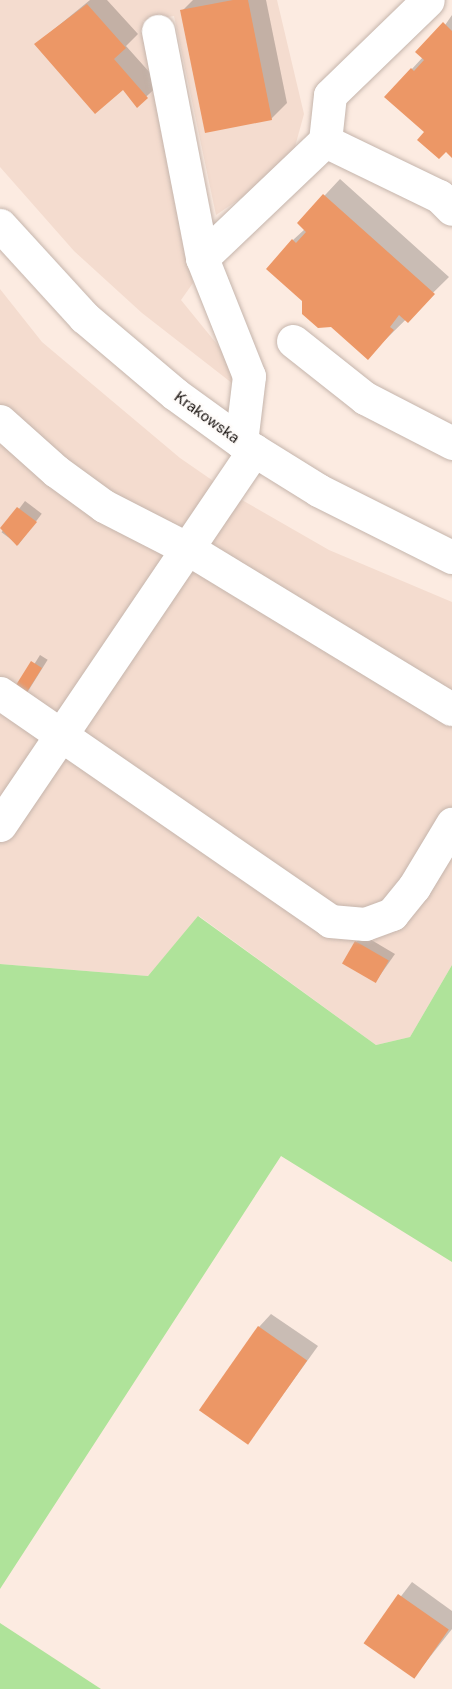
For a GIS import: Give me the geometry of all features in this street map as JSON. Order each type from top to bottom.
[{"type":"main road","points":[[202,258],[325,141],[330,95],[428,0]]},
{"type":"main road","points":[[0,825],[63,737],[190,550],[247,446],[249,376],[202,258],[158,31]]},
{"type":"main road","points":[[325,141],[439,196],[452,209]]},
{"type":"main road","name":"Krakowska","points":[[0,225],[84,317],[175,394],[247,446],[318,490],[452,556]]},
{"type":"main road","points":[[293,341],[365,398],[452,443]]},
{"type":"main road","points":[[0,421],[56,471],[104,506],[190,550],[452,709]]},
{"type":"main road","points":[[0,693],[330,921],[365,924],[392,914],[414,887],[452,824]]},
{"type":"shaded area","points":[[0,0],[277,0],[304,114],[293,154],[265,182],[216,215],[174,16],[143,21],[193,283],[181,300],[225,354],[237,387],[142,313],[74,251],[0,167]]},
{"type":"shaded area","points":[[0,289],[42,342],[180,458],[235,496],[329,550],[452,602],[452,965],[410,1037],[376,1045],[199,916],[148,976],[0,964]]},
{"type":"green space","points":[[198,916],[376,1045],[410,1037],[452,965],[452,1262],[281,1156],[0,1589],[0,964],[148,976]]},
{"type":"green space","points":[[0,1623],[101,1689],[0,1689]]},
{"type":"building","points":[[233,0],[248,0],[272,120],[205,133],[180,10]]},
{"type":"building","points":[[87,4],[126,48],[114,59],[148,98],[137,108],[123,90],[95,114],[34,44]]},
{"type":"building","points":[[443,22],[452,31],[452,158],[446,152],[439,159],[417,140],[424,132],[384,97],[411,68],[414,71],[424,60],[415,52]]},
{"type":"building","points":[[323,194],[435,294],[408,323],[399,315],[390,327],[394,330],[368,360],[331,327],[318,328],[302,314],[302,301],[266,269],[292,239],[296,243],[306,232],[297,223]]},
{"type":"building","points":[[17,507],[37,522],[17,546],[0,528]]},
{"type":"building","points":[[31,661],[42,668],[23,698],[12,691]]},
{"type":"building","points":[[355,941],[389,960],[376,983],[342,964]]},
{"type":"building","points":[[258,1326],[307,1360],[248,1445],[199,1410]]},
{"type":"building","points":[[398,1594],[449,1630],[414,1679],[364,1643]]}]
